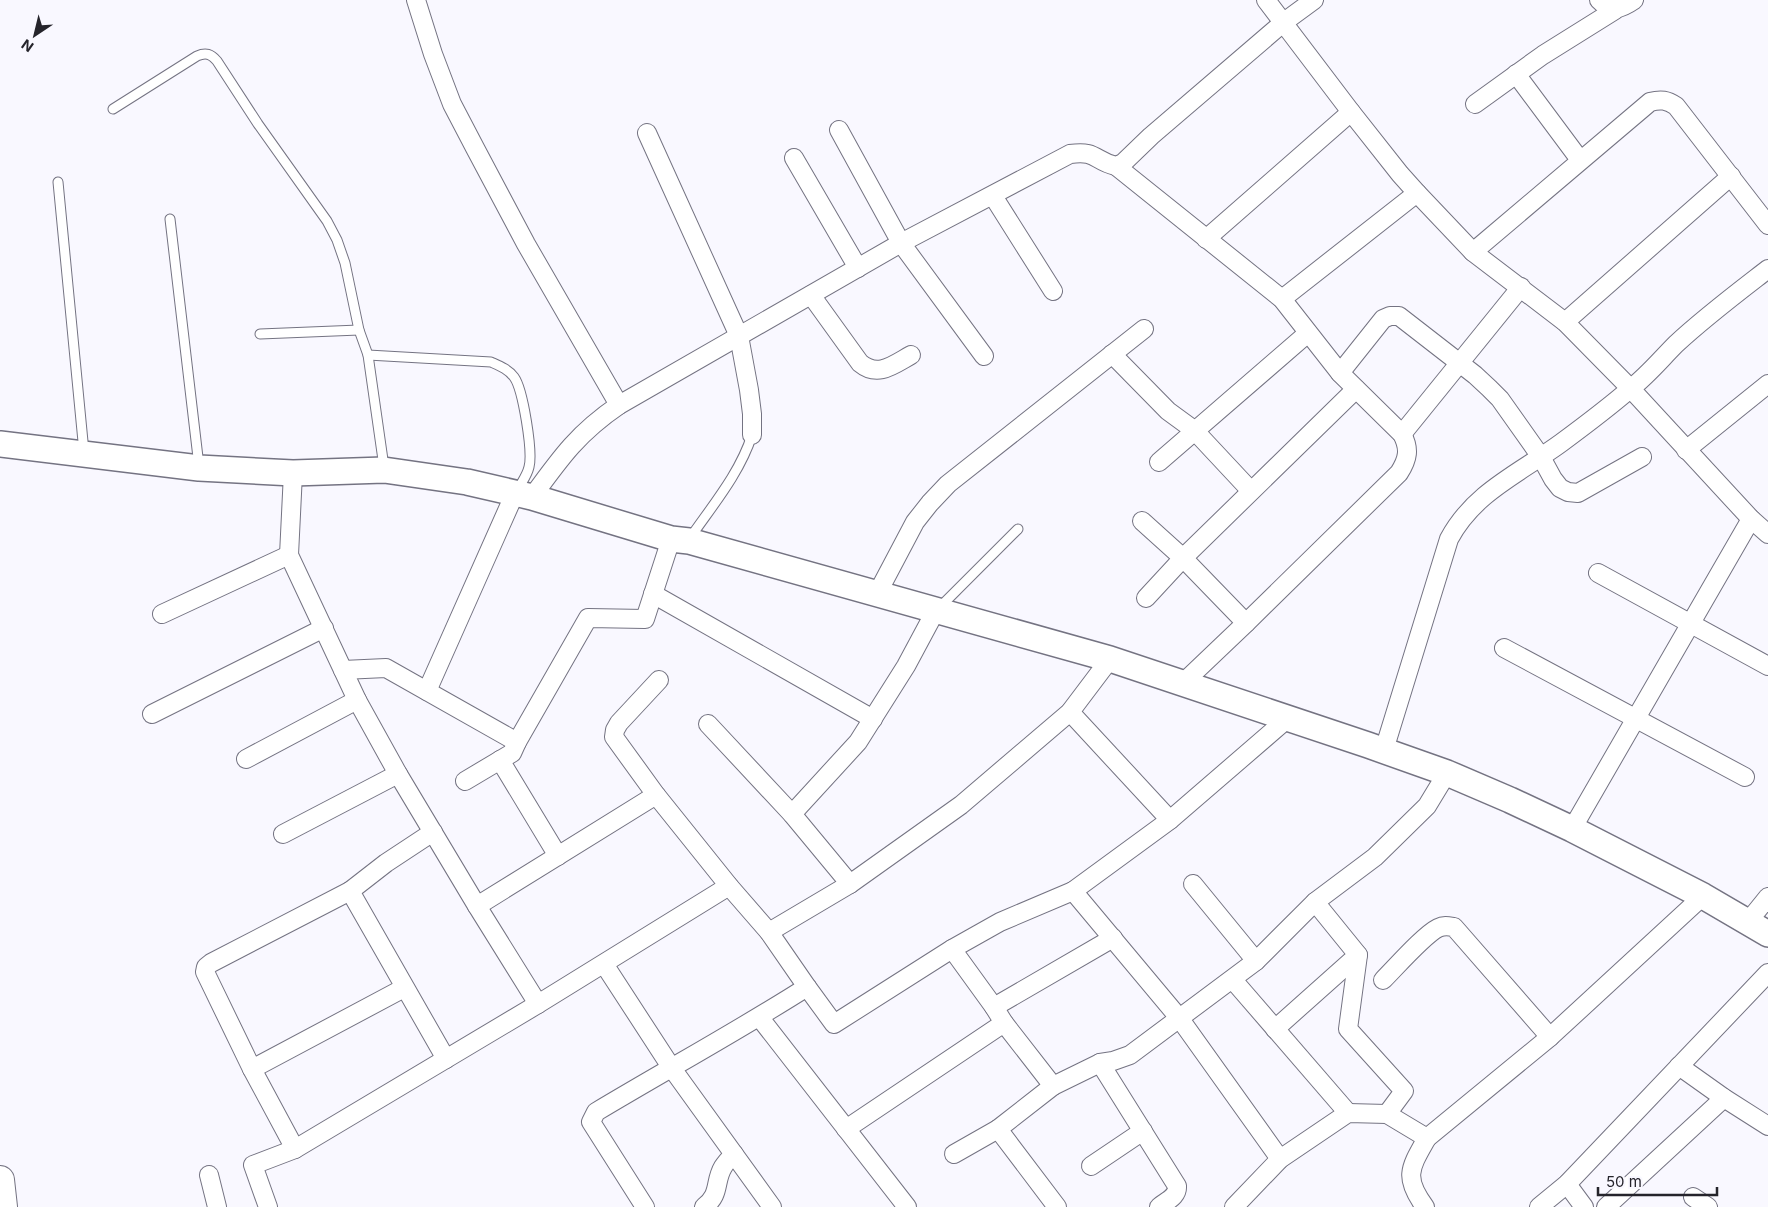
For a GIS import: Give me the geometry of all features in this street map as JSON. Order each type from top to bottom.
[{"type":"main road","points":[[0,1180],[3,1207]]},
{"type":"street","points":[[416,0],[449,96],[474,148],[526,244],[619,405]]},
{"type":"street","points":[[1266,0],[1351,112],[1417,193],[1474,252],[1565,322],[1631,389],[1751,519],[1768,534]]},
{"type":"street","points":[[1116,166],[1123,163],[1284,22],[1314,0]]},
{"type":"street","points":[[1599,0],[1615,10]]},
{"type":"street","points":[[1474,104],[1516,74],[1615,10],[1634,0]]},
{"type":"street","points":[[1516,74],[1580,160]]},
{"type":"street","points":[[1474,252],[1580,160],[1650,102],[1658,99],[1667,100],[1676,106],[1768,225]]},
{"type":"street","points":[[1206,239],[1351,112]]},
{"type":"street","points":[[839,130],[901,243],[984,356]]},
{"type":"street","points":[[647,133],[739,336],[749,390],[752,435]]},
{"type":"street","points":[[427,691],[524,495],[579,436],[596,421],[619,405],[901,243],[1070,154],[1083,152],[1093,154],[1116,166],[1282,299],[1340,373],[1402,434],[1407,444],[1408,453],[1399,473],[1183,683]]},
{"type":"street","points":[[794,158],[858,268]]},
{"type":"street","points":[[1565,322],[1731,176]]},
{"type":"street","points":[[1282,299],[1417,193]]},
{"type":"street","points":[[993,196],[1053,291]]},
{"type":"street","points":[[1384,750],[1444,554],[1457,524],[1471,507],[1486,494],[1561,444],[1631,389],[1698,325],[1768,269]]},
{"type":"street","points":[[1402,434],[1521,287]]},
{"type":"street","points":[[811,295],[860,363],[868,369],[879,370],[889,367],[911,355]]},
{"type":"street","points":[[1340,373],[1383,319],[1390,316],[1398,316],[1476,375],[1500,399],[1541,457],[1560,488],[1568,492],[1578,493],[1642,457]]},
{"type":"street","points":[[877,594],[915,522],[948,484],[1144,329]]},
{"type":"street","points":[[1159,462],[1308,333]]},
{"type":"street","points":[[1112,354],[1162,405],[1194,430],[1251,491]]},
{"type":"street","points":[[1686,450],[1768,384]]},
{"type":"street","points":[[1146,598],[1183,558],[1356,389]]},
{"type":"street","points":[[0,444],[199,468],[293,473],[384,470],[467,482],[524,495],[1110,659],[1384,750],[1447,773],[1572,829],[1702,896],[1757,928],[1768,897]]},
{"type":"street","points":[[293,473],[289,554],[357,700],[398,774],[538,1004]]},
{"type":"street","points":[[1572,829],[1751,519]]},
{"type":"street","points":[[1142,521],[1183,558],[1246,623]]},
{"type":"street","points":[[465,781],[512,753],[588,618],[645,619],[654,594],[680,540]]},
{"type":"street","points":[[162,614],[289,554]]},
{"type":"street","points":[[1598,573],[1768,666]]},
{"type":"street","points":[[654,594],[874,719]]},
{"type":"street","points":[[792,814],[858,742],[919,644],[936,610]]},
{"type":"street","points":[[152,714],[324,628]]},
{"type":"street","points":[[1504,648],[1745,777]]},
{"type":"street","points":[[769,932],[850,884],[961,805],[1070,712],[1110,659]]},
{"type":"street","points":[[343,670],[386,668],[517,742]]},
{"type":"street","points":[[659,680],[619,723],[614,737],[656,795],[729,886],[769,932],[834,1024],[1000,922],[1073,890],[1170,820],[1287,719]]},
{"type":"street","points":[[246,758],[357,700]]},
{"type":"street","points":[[1070,712],[1170,820]]},
{"type":"street","points":[[708,724],[792,814],[850,884]]},
{"type":"street","points":[[500,760],[558,856]]},
{"type":"street","points":[[954,1154],[998,1129],[1053,1086],[1100,1063],[1130,1055],[1233,980],[1256,961],[1315,902],[1375,857],[1406,828],[1427,806],[1447,773]]},
{"type":"street","points":[[283,834],[398,774]]},
{"type":"street","points":[[477,906],[656,795]]},
{"type":"street","points":[[295,1149],[252,1069],[205,972],[206,967],[350,890],[433,832]]},
{"type":"street","points":[[1193,884],[1256,961]]},
{"type":"street","points":[[268,1207],[253,1165],[295,1149],[538,1004],[729,886]]},
{"type":"street","points":[[350,890],[446,1059]]},
{"type":"street","points":[[1073,890],[1180,1019],[1280,1159]]},
{"type":"street","points":[[1425,1207],[1414,1190],[1411,1180],[1412,1166],[1427,1138],[1550,1037],[1702,896]]},
{"type":"street","points":[[1315,902],[1358,955],[1348,1029],[1404,1091],[1387,1114]]},
{"type":"street","points":[[1383,980],[1438,928],[1446,925],[1454,927],[1550,1037]]},
{"type":"street","points":[[994,1007],[1113,938]]},
{"type":"street","points":[[952,950],[1004,1023],[1053,1086]]},
{"type":"street","points":[[1275,1029],[1358,955]]},
{"type":"street","points":[[604,964],[671,1067],[772,1207]]},
{"type":"street","points":[[1539,1207],[1567,1184],[1768,973]]},
{"type":"street","points":[[1233,980],[1348,1113]]},
{"type":"street","points":[[645,1207],[591,1122],[596,1112],[671,1067],[760,1018],[807,987]]},
{"type":"street","points":[[252,1069],[404,988]]},
{"type":"street","points":[[760,1018],[907,1207]]},
{"type":"street","points":[[846,1129],[1004,1023]]},
{"type":"street","points":[[1100,1063],[1177,1186],[1174,1195],[1158,1207]]},
{"type":"street","points":[[1678,1066],[1768,1126]]},
{"type":"street","points":[[1606,1207],[1724,1098]]},
{"type":"street","points":[[1234,1207],[1280,1159],[1348,1113],[1387,1114],[1427,1138]]},
{"type":"street","points":[[998,1129],[1056,1207]]},
{"type":"street","points":[[1091,1166],[1143,1132]]},
{"type":"street","points":[[704,1207],[711,1202],[715,1195],[722,1168],[734,1154]]},
{"type":"street","points":[[209,1175],[216,1207]]},
{"type":"street","points":[[1567,1184],[1584,1207]]},
{"type":"street","points":[[1694,1197],[1708,1207]]},
{"type":"lane","points":[[113,109],[197,56],[208,54],[214,56],[258,124],[327,221],[337,240],[359,330],[368,355],[384,470]]},
{"type":"lane","points":[[58,182],[84,454]]},
{"type":"lane","points":[[170,219],[199,468]]},
{"type":"lane","points":[[260,334],[359,330]]},
{"type":"lane","points":[[368,355],[492,362],[504,368],[514,377],[521,391],[531,456],[524,495]]},
{"type":"lane","points":[[680,540],[739,466],[752,435]]},
{"type":"lane","points":[[936,610],[1018,530]]}]
